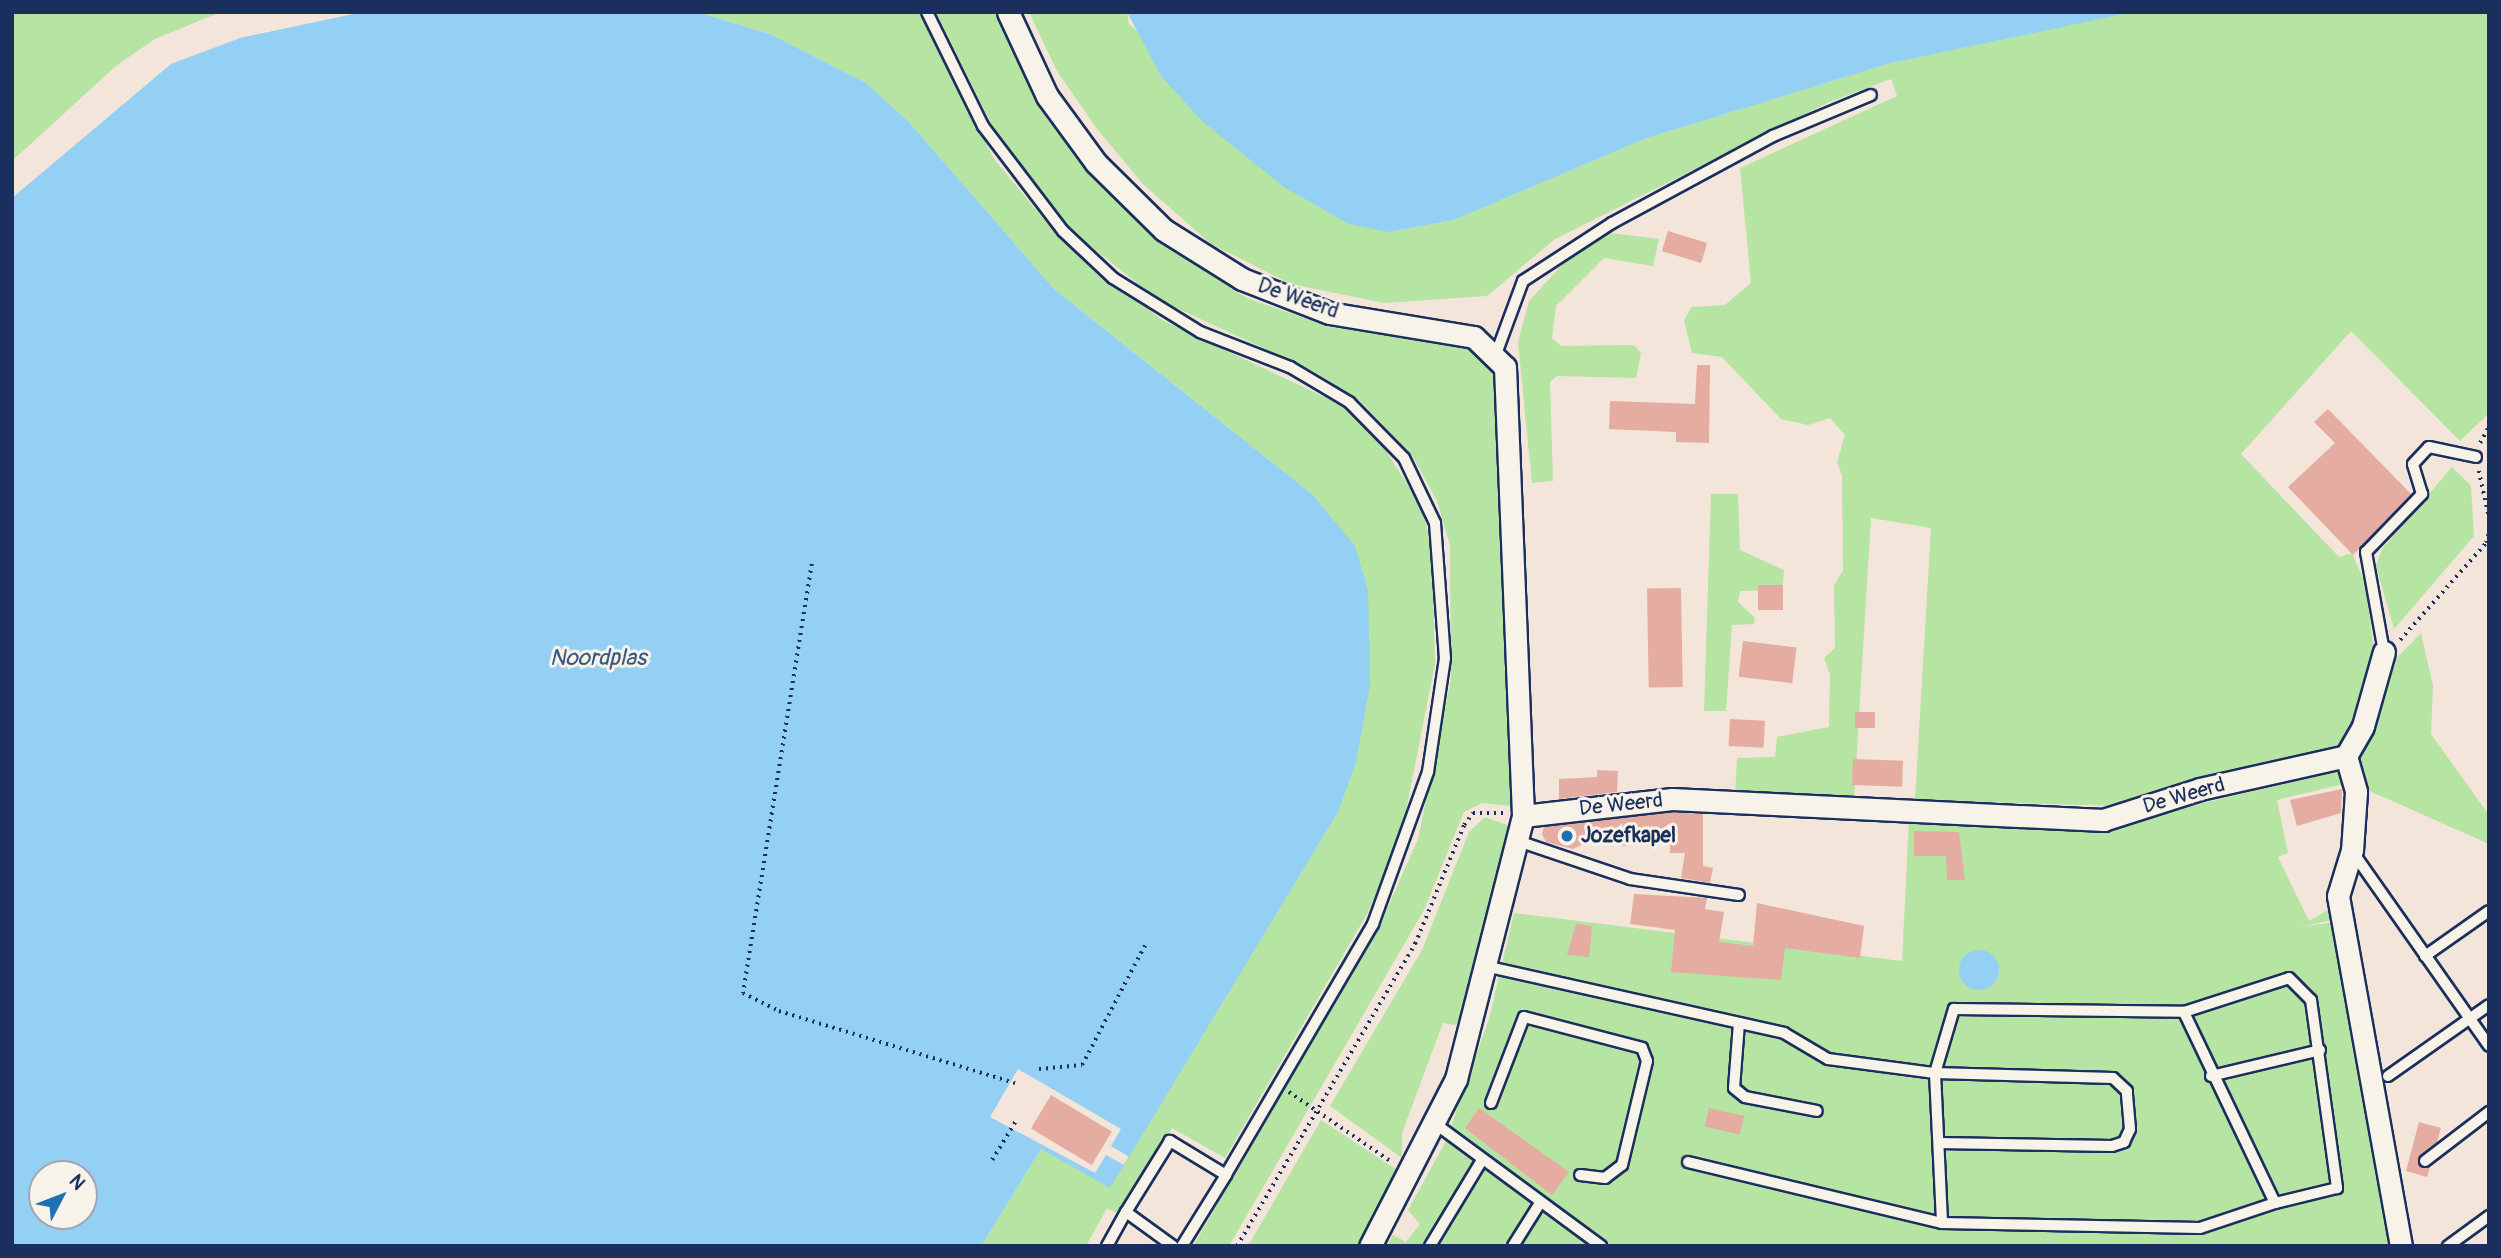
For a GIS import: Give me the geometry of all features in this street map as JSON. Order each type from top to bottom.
[{"type":"street","name":"De Weerd","points":[[1008,12],[1047,96],[1096,163],[1164,230],[1242,279],[1329,313],[1474,337],[1496,354]]},
{"type":"street","points":[[1370,1246],[1437,1125],[1489,967],[1523,816],[1508,392],[1496,354]]},
{"type":"street","points":[[2384,652],[2363,726],[2346,755],[2356,792],[2352,850],[2339,896],[2401,1246]]},
{"type":"street","name":"De Weerd","points":[[1523,816],[1672,799],[2103,820],[2200,789],[2346,755]]},
{"type":"lane","points":[[927,12],[983,126],[1063,231],[1113,278],[1200,332],[1290,367],[1349,402],[1404,458],[1435,523],[1445,658],[1428,772],[1373,924],[1182,1246]]},
{"type":"lane","points":[[1496,354],[1523,281],[1612,223],[1773,136],[1871,95]]},
{"type":"lane","points":[[2384,652],[2366,552],[2423,494],[2413,464],[2430,447],[2476,457]]},
{"type":"lane","points":[[1518,841],[1630,879],[1739,895]]},
{"type":"lane","points":[[2352,850],[2489,1046]]},
{"type":"lane","points":[[2425,956],[2489,911]]},
{"type":"lane","points":[[1489,967],[1784,1033],[1828,1059],[1936,1073],[2113,1077],[2127,1091],[2130,1129],[2124,1142],[2112,1146],[1940,1143]]},
{"type":"lane","points":[[1688,1162],[1942,1223],[2200,1228],[2276,1203],[2337,1188],[2311,1000],[2289,978],[2184,1012],[1954,1009],[1936,1073],[1942,1223]]},
{"type":"lane","points":[[2388,1076],[2489,1005]]},
{"type":"lane","points":[[2184,1012],[2211,1076],[2276,1203]]},
{"type":"lane","points":[[1491,1104],[1524,1017],[1642,1048],[1647,1061],[1622,1165],[1605,1178],[1580,1175]]},
{"type":"lane","points":[[1739,1023],[1734,1088],[1745,1097],[1817,1111]]},
{"type":"lane","points":[[2211,1076],[2320,1050]]},
{"type":"lane","points":[[2425,1161],[2489,1112]]},
{"type":"lane","points":[[1437,1125],[1596,1244]]},
{"type":"lane","points":[[1107,1246],[1170,1141],[1226,1175]]},
{"type":"lane","points":[[1430,1246],[1482,1160]]},
{"type":"lane","points":[[1513,1246],[1540,1203]]},
{"type":"lane","points":[[1126,1212],[1173,1246]]},
{"type":"lane","points":[[2448,1246],[2489,1216]]},
{"type":"path","points":[[2384,652],[2486,544],[2489,532]]},
{"type":"path","points":[[812,565],[743,993],[779,1011],[1015,1083]]},
{"type":"path","points":[[1237,1246],[1415,944],[1464,825],[1487,810],[1523,816]]},
{"type":"path","points":[[1040,1069],[1082,1065],[1145,945]]},
{"type":"path","points":[[1279,1084],[1411,1175]]},
{"type":"path","points":[[992,1160],[1017,1119]]},
{"type":"green space","points":[[12,12],[221,12],[155,39],[117,65],[12,161]]},
{"type":"green space","points":[[697,12],[919,12],[994,159],[1060,239],[1162,320],[1339,404],[1383,446],[1420,504],[1432,546],[1435,664],[1401,836],[1367,914],[1225,1158],[1172,1128],[1120,1215],[1107,1208],[1086,1246],[981,1246],[1041,1149],[1110,1187],[1338,812],[1368,590],[1355,547],[1313,495],[1054,289],[909,122],[866,83],[770,34]]},
{"type":"green space","points":[[936,12],[996,12],[1046,118],[1095,180],[1174,252],[1247,298],[1330,327],[1463,344],[1485,356],[1498,380],[1512,806],[1482,803],[1464,812],[1424,910],[1229,1246],[1193,1246],[1377,932],[1418,839],[1451,679],[1450,545],[1437,501],[1413,457],[1360,401],[1313,371],[1157,299],[1068,228],[992,125]]},
{"type":"green space","points":[[1029,12],[1127,12],[1129,24],[1389,232],[1454,220],[1644,139],[1891,63],[2059,26],[2133,12],[2489,12],[2489,413],[2460,441],[2351,331],[2241,454],[2339,557],[2352,553],[2365,583],[2375,656],[2354,733],[2334,752],[2120,806],[1915,800],[1931,528],[1871,518],[1854,798],[1735,795],[1737,758],[1775,757],[1777,737],[1829,727],[1830,675],[1824,658],[1835,648],[1834,586],[1843,570],[1842,476],[1837,462],[1845,435],[1830,418],[1808,425],[1781,419],[1722,357],[1692,353],[1684,320],[1692,307],[1725,305],[1751,283],[1740,168],[1897,96],[1891,79],[1829,102],[1555,239],[1487,296],[1384,303],[1291,284],[1211,244],[1143,184],[1097,129],[1057,71]]},
{"type":"green space","points":[[1610,233],[1659,239],[1653,266],[1604,258],[1556,306],[1552,338],[1561,346],[1634,345],[1641,353],[1636,378],[1557,376],[1550,382],[1553,481],[1532,483],[1518,342],[1529,301],[1576,250]]},
{"type":"green space","points":[[2452,467],[2471,486],[2474,536],[2394,629],[2376,566],[2382,549]]},
{"type":"green space","points":[[1711,494],[1738,494],[1740,550],[1784,570],[1782,590],[1740,591],[1738,602],[1755,618],[1754,624],[1732,625],[1726,711],[1704,711]]},
{"type":"green space","points":[[2421,633],[2433,686],[2431,734],[2489,815],[2489,844],[2363,788],[2358,752],[2388,667]]},
{"type":"green space","points":[[2342,770],[2348,783],[2277,800],[2288,853],[2278,857],[2309,921],[2335,906],[2338,919],[2299,927],[2336,922],[2394,1246],[1387,1246],[1393,1235],[1406,1242],[1420,1224],[1408,1210],[1445,1143],[1489,1019],[1514,913],[1902,961],[1909,819],[2103,827]]},
{"type":"green space","points":[[1485,817],[1510,826],[1463,1016],[1455,1025],[1443,1023],[1402,1133],[1402,1158],[1330,1106],[1422,950],[1469,832]]},
{"type":"green space","points":[[1321,1120],[1397,1170],[1358,1246],[1248,1246]]},
{"type":"water","name":"Noordplas","points":[[363,12],[697,12],[770,34],[866,83],[909,122],[1054,289],[1313,495],[1355,546],[1368,590],[1370,685],[1356,762],[1338,812],[1129,1157],[1111,1146],[1121,1129],[1018,1069],[990,1117],[1095,1173],[1106,1155],[1124,1165],[1110,1188],[1041,1149],[981,1246],[12,1246],[12,198],[171,64],[240,38]]},
{"type":"water","points":[[1127,12],[2133,12],[1891,63],[1644,139],[1454,220],[1389,232],[1349,224],[1284,187],[1202,121],[1161,76]]},
{"type":"water","points":[[1979,950],[1993,956],[1999,970],[1993,984],[1979,990],[1965,984],[1959,970],[1965,956]]},
{"type":"building","points":[[1668,231],[1707,243],[1701,263],[1662,251]]},
{"type":"building","points":[[1697,365],[1710,365],[1709,443],[1676,442],[1676,432],[1609,429],[1610,401],[1695,404]]},
{"type":"building","points":[[2328,409],[2411,494],[2353,555],[2288,487],[2335,443],[2314,422]]},
{"type":"building","points":[[1758,585],[1783,585],[1783,610],[1758,610]]},
{"type":"building","points":[[1681,588],[1683,687],[1649,688],[1647,589]]},
{"type":"building","points":[[1743,641],[1797,648],[1792,683],[1739,677]]},
{"type":"building","points":[[1855,712],[1875,712],[1875,728],[1855,728]]},
{"type":"building","points":[[1730,719],[1765,721],[1764,748],[1729,746]]},
{"type":"building","points":[[1853,759],[1903,761],[1902,787],[1852,785]]},
{"type":"building","points":[[1597,770],[1618,771],[1617,792],[1559,799],[1559,779],[1597,777]]},
{"type":"building","points":[[2342,789],[2341,813],[2297,826],[2290,800]]},
{"type":"building","points":[[1672,812],[1703,814],[1703,866],[1713,868],[1710,883],[1681,878],[1685,853],[1670,853],[1670,840],[1628,833],[1626,846],[1591,840],[1573,849],[1546,842],[1542,834],[1544,827]]},
{"type":"building","points":[[1914,831],[1959,832],[1965,880],[1947,880],[1946,856],[1914,856]]},
{"type":"building","points":[[1634,894],[1707,898],[1705,909],[1724,912],[1719,942],[1753,946],[1757,903],[1864,926],[1860,958],[1785,948],[1781,980],[1671,972],[1675,930],[1630,924]]},
{"type":"building","points":[[1576,924],[1592,926],[1589,957],[1567,955]]},
{"type":"building","points":[[1051,1095],[1112,1132],[1092,1165],[1031,1128]]},
{"type":"building","points":[[1479,1108],[1569,1172],[1552,1195],[1465,1128]]},
{"type":"building","points":[[1709,1108],[1744,1116],[1740,1135],[1705,1127]]},
{"type":"building","points":[[2419,1122],[2441,1128],[2437,1142],[2418,1159],[2421,1168],[2430,1167],[2427,1177],[2406,1171]]},
{"type":"place","name":"Jozefkapel","points":[[1567,836]]}]
